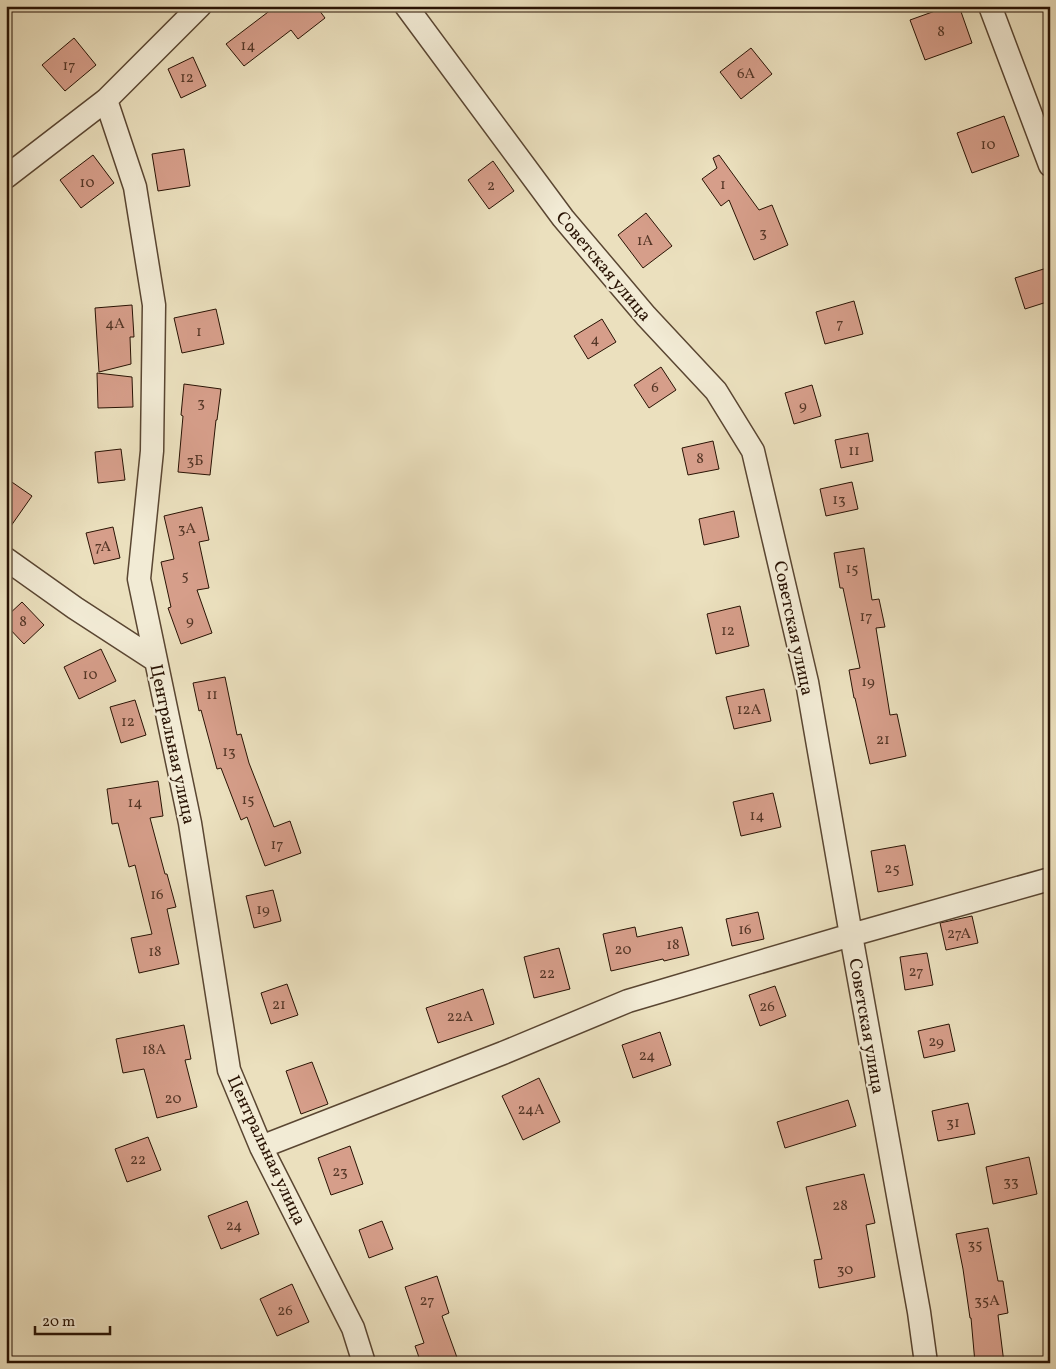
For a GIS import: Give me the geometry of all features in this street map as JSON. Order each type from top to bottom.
[{"type":"street","points":[[6,177],[106,100],[200,6]]},
{"type":"street","name":"Советская улица","points":[[406,6],[563,218],[646,316],[716,391],[753,451],[807,682],[850,935],[919,1312],[926,1363]]},
{"type":"street","points":[[990,6],[1050,166]]},
{"type":"street","name":"Центральная улица","points":[[106,100],[135,187],[154,305],[152,451],[139,579],[190,822],[229,1070],[261,1147],[353,1328],[364,1363]]},
{"type":"street","points":[[6,559],[75,608],[155,660]]},
{"type":"street","points":[[261,1147],[503,1053],[628,1001],[850,935],[1050,879]]},
{"type":"building","points":[[276,6],[316,6],[325,18],[298,39],[291,30],[244,66],[226,44]]},
{"type":"building","points":[[949,6],[959,6],[972,43],[925,60],[910,20]]},
{"type":"building","points":[[74,38],[96,65],[65,91],[42,65]]},
{"type":"building","points":[[751,48],[772,74],[741,99],[720,72]]},
{"type":"building","points":[[193,57],[206,86],[181,98],[168,69]]},
{"type":"building","points":[[1004,116],[1019,156],[972,173],[957,133]]},
{"type":"building","points":[[184,149],[190,186],[158,191],[152,154]]},
{"type":"building","points":[[93,155],[114,183],[81,208],[60,180]]},
{"type":"building","points":[[719,155],[759,210],[772,205],[788,245],[754,260],[729,200],[721,206],[702,179],[717,168],[713,158]]},
{"type":"building","points":[[493,161],[514,191],[489,209],[468,180]]},
{"type":"building","points":[[646,213],[672,246],[643,268],[618,235]]},
{"type":"building","points":[[1050,267],[1050,301],[1025,309],[1015,278]]},
{"type":"building","points":[[854,301],[863,334],[825,344],[816,312]]},
{"type":"building","points":[[132,305],[134,337],[130,337],[131,364],[99,372],[95,308]]},
{"type":"building","points":[[216,309],[224,344],[182,353],[174,318]]},
{"type":"building","points":[[602,319],[616,342],[588,359],[574,336]]},
{"type":"building","points":[[661,367],[676,390],[649,408],[634,385]]},
{"type":"building","points":[[97,373],[132,377],[133,407],[98,408]]},
{"type":"building","points":[[184,384],[221,389],[210,475],[178,472]]},
{"type":"building","points":[[812,385],[821,416],[794,424],[785,393]]},
{"type":"building","points":[[868,433],[873,461],[841,468],[835,440]]},
{"type":"building","points":[[713,441],[719,469],[688,475],[682,448]]},
{"type":"building","points":[[121,449],[125,480],[98,483],[95,452]]},
{"type":"building","points":[[6,478],[32,496],[6,533]]},
{"type":"building","points":[[852,482],[858,509],[826,516],[820,489]]},
{"type":"building","points":[[202,507],[209,540],[199,542],[209,588],[197,590],[212,633],[181,644],[168,608],[171,607],[161,562],[174,559],[164,516]]},
{"type":"building","points":[[734,511],[739,537],[704,545],[699,519]]},
{"type":"building","points":[[113,527],[120,558],[94,564],[86,533]]},
{"type":"building","points":[[864,548],[872,600],[879,599],[885,627],[876,628],[890,715],[897,714],[906,756],[870,764],[849,670],[860,668],[843,588],[840,588],[834,553]]},
{"type":"building","points":[[22,602],[44,625],[24,644],[6,625],[6,617]]},
{"type":"building","points":[[740,606],[749,646],[716,654],[707,614]]},
{"type":"building","points":[[101,649],[116,681],[79,699],[64,667]]},
{"type":"building","points":[[225,677],[237,735],[241,734],[249,763],[274,827],[290,821],[301,853],[265,866],[247,817],[241,820],[221,768],[217,769],[201,710],[199,711],[193,683]]},
{"type":"building","points":[[764,689],[771,721],[734,729],[726,697]]},
{"type":"building","points":[[135,700],[146,735],[121,743],[110,707]]},
{"type":"building","points":[[158,781],[163,816],[150,818],[176,907],[167,909],[179,964],[139,973],[131,938],[152,934],[135,865],[129,867],[118,823],[112,824],[107,789]]},
{"type":"building","points":[[773,793],[781,827],[741,836],[733,802]]},
{"type":"building","points":[[905,845],[913,885],[878,892],[871,851]]},
{"type":"building","points":[[273,890],[281,921],[254,928],[246,896]]},
{"type":"building","points":[[758,912],[764,939],[732,946],[726,919]]},
{"type":"building","points":[[972,916],[978,943],[946,950],[940,923]]},
{"type":"building","points":[[635,927],[637,937],[682,927],[689,955],[611,971],[603,934]]},
{"type":"building","points":[[559,948],[570,989],[534,998],[524,957]]},
{"type":"building","points":[[927,953],[933,985],[905,990],[900,957]]},
{"type":"building","points":[[287,984],[298,1015],[271,1024],[261,993]]},
{"type":"building","points":[[775,986],[786,1016],[760,1026],[749,995]]},
{"type":"building","points":[[483,989],[494,1024],[438,1043],[426,1008]]},
{"type":"building","points":[[949,1024],[955,1051],[924,1058],[918,1031]]},
{"type":"building","points":[[184,1025],[191,1059],[185,1060],[197,1107],[157,1118],[144,1069],[123,1073],[116,1039]]},
{"type":"building","points":[[660,1032],[671,1065],[633,1078],[622,1045]]},
{"type":"building","points":[[312,1062],[328,1104],[301,1114],[286,1071]]},
{"type":"building","points":[[539,1078],[560,1122],[523,1140],[502,1096]]},
{"type":"building","points":[[848,1100],[856,1126],[785,1148],[777,1122]]},
{"type":"building","points":[[968,1103],[975,1134],[938,1141],[932,1111]]},
{"type":"building","points":[[148,1137],[161,1170],[127,1182],[115,1149]]},
{"type":"building","points":[[350,1146],[363,1184],[331,1195],[318,1158]]},
{"type":"building","points":[[1029,1157],[1037,1194],[993,1204],[986,1167]]},
{"type":"building","points":[[864,1174],[875,1223],[866,1225],[875,1277],[819,1288],[814,1260],[822,1259],[806,1187]]},
{"type":"building","points":[[247,1201],[259,1234],[221,1249],[208,1216]]},
{"type":"building","points":[[382,1221],[393,1249],[369,1258],[359,1230]]},
{"type":"building","points":[[988,1228],[998,1281],[1003,1281],[1008,1313],[998,1315],[1004,1363],[975,1363],[971,1318],[956,1234]]},
{"type":"building","points":[[437,1276],[449,1313],[442,1316],[459,1363],[421,1363],[415,1346],[424,1343],[405,1287]]},
{"type":"building","points":[[292,1284],[309,1322],[277,1336],[260,1299]]}]
